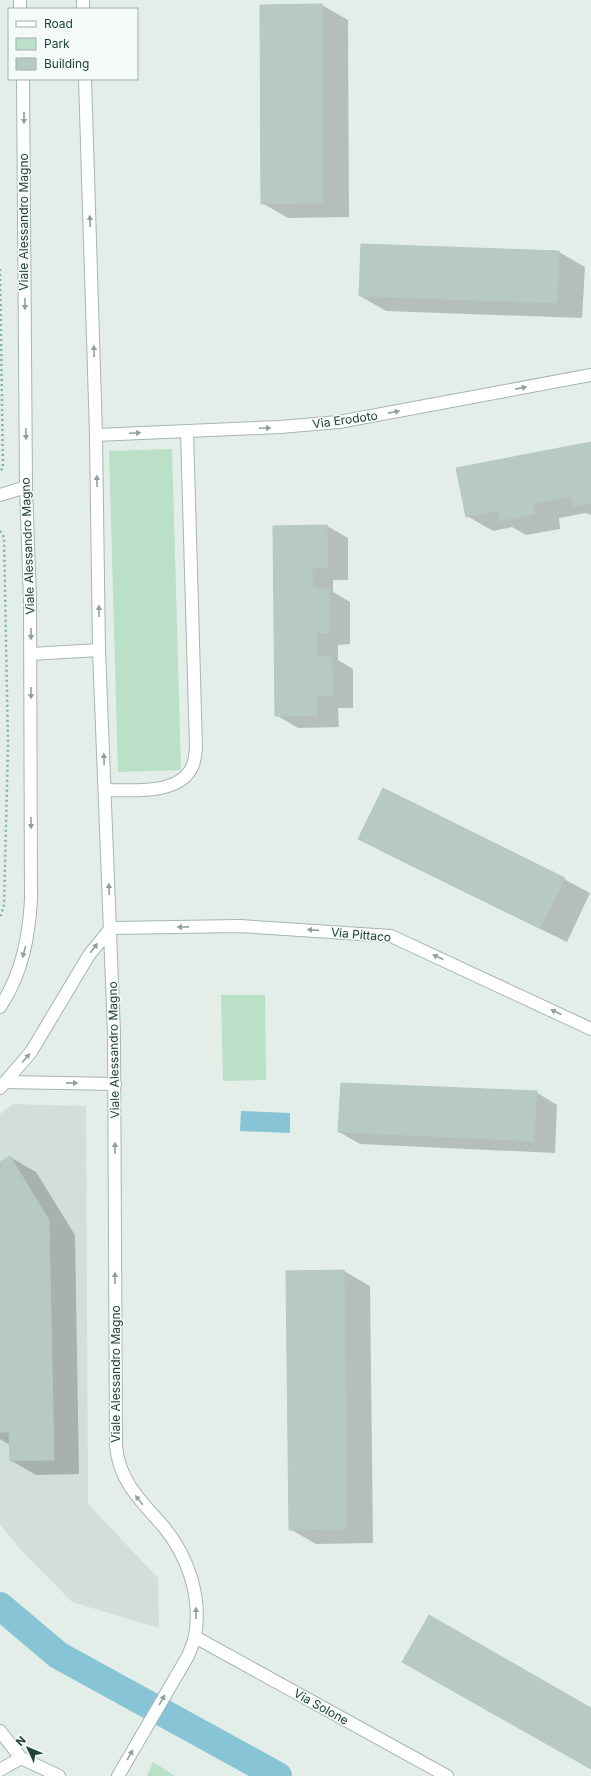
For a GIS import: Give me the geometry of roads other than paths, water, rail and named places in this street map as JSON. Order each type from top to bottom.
[{"type":"street","name":"Viale Alessandro Magno","points":[[0,1007],[14,983],[27,944],[30,912],[31,654],[26,487],[23,80]]},
{"type":"street","name":"Viale Alessandro Magno","points":[[86,80],[96,435],[99,650],[111,928],[114,1084],[117,1456],[119,1465],[129,1486],[171,1537],[184,1560],[196,1597],[197,1613],[195,1637],[184,1663],[118,1776]]},
{"type":"street","name":"Via Erodoto","points":[[96,435],[295,426],[339,422],[591,375]]},
{"type":"street","points":[[105,790],[143,790],[169,785],[187,775],[194,763],[196,748],[187,431]]},
{"type":"street","points":[[0,495],[26,487]]},
{"type":"street","points":[[31,654],[99,650]]},
{"type":"street","name":"Via Pittaco","points":[[111,928],[240,926],[391,936],[591,1029]]},
{"type":"street","points":[[3,1085],[31,1052],[89,955],[111,928]]},
{"type":"street","points":[[3,1085],[114,1084]]},
{"type":"street","name":"Via Solone","points":[[195,1637],[447,1776]]},
{"type":"street","points":[[0,1731],[21,1758],[59,1776]]},
{"type":"street","points":[[0,1770],[21,1758]]},
{"type":"water","points":[[241,1111],[290,1113],[290,1133],[240,1131]]},
{"type":"waterway","points":[[0,1606],[58,1655],[278,1776]]}]
